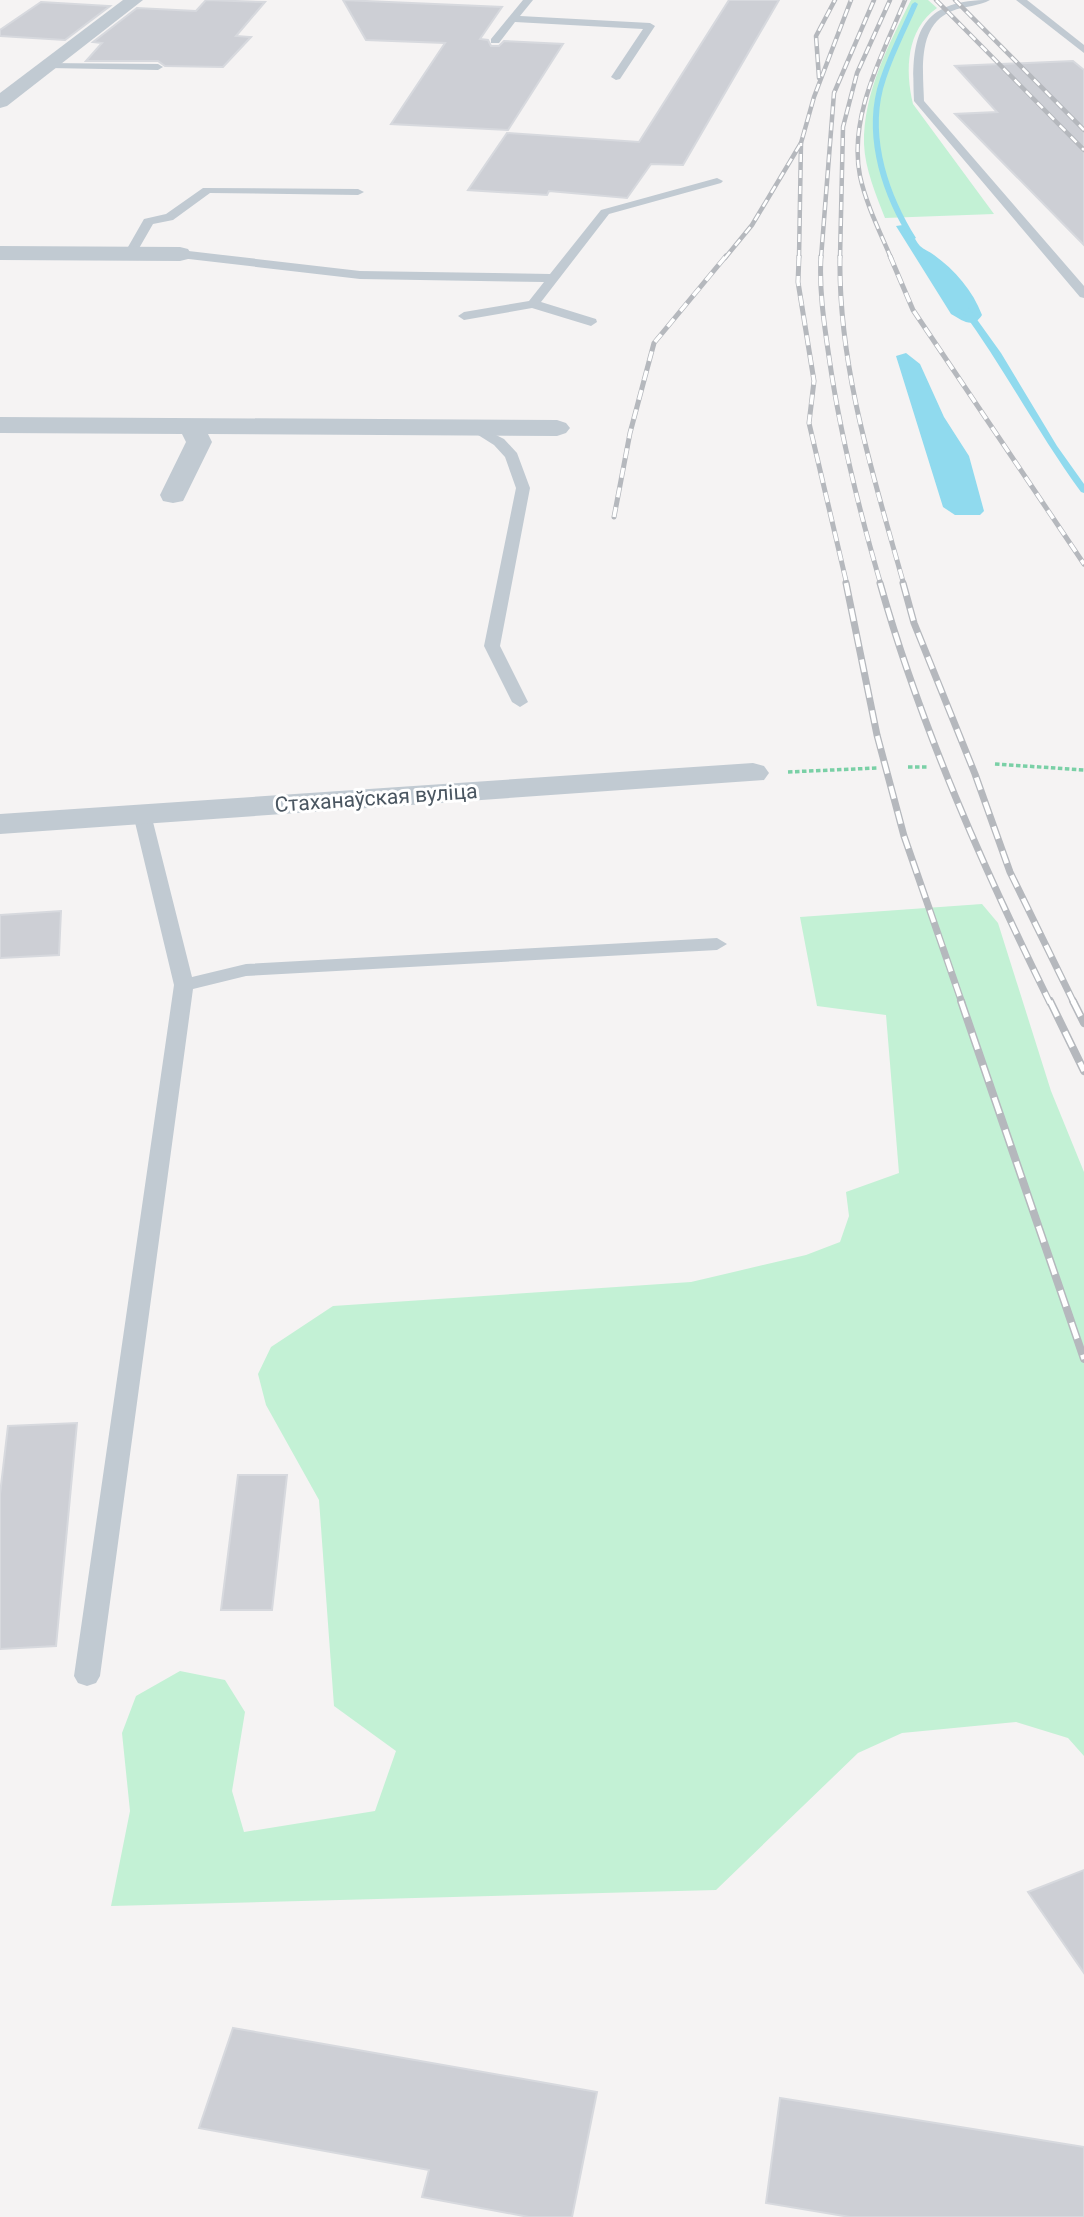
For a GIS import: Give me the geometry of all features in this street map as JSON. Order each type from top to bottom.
[{"type":"street","points":[[0,102],[134,0]]},
{"type":"street","points":[[0,253],[180,254]]},
{"type":"street","points":[[0,425],[557,428]]},
{"type":"street","points":[[173,495],[199,442],[192,426]]},
{"type":"street","name":"Стаханаўская вуліца","points":[[0,824],[753,773]]},
{"type":"lane","points":[[495,41],[528,0]]},
{"type":"lane","points":[[985,0],[958,4],[938,12],[928,22],[917,64],[919,101],[1084,294]]},
{"type":"lane","points":[[1021,0],[1084,50]]},
{"type":"lane","points":[[513,19],[650,26],[616,77]]},
{"type":"lane","points":[[49,65],[159,67]]},
{"type":"lane","points":[[533,304],[605,212],[717,181]]},
{"type":"lane","points":[[130,254],[148,222],[169,217],[207,190],[358,192]]},
{"type":"lane","points":[[180,254],[360,275],[555,278]]},
{"type":"lane","points":[[464,316],[533,304],[591,322]]},
{"type":"lane","points":[[474,428],[499,442],[512,456],[523,488],[492,646],[520,702]]},
{"type":"lane","points":[[87,1676],[184,985],[142,814]]},
{"type":"lane","points":[[184,985],[247,970],[717,944]]},
{"type":"path","points":[[995,764],[1084,770]]},
{"type":"path","points":[[908,767],[928,767]]},
{"type":"path","points":[[753,773],[877,768]]},
{"type":"green space","points":[[911,0],[928,0],[937,8],[919,28],[910,52],[909,78],[913,104],[994,214],[885,218],[878,200],[864,144],[868,106],[879,69]]},
{"type":"green space","points":[[982,904],[998,923],[1051,1091],[1084,1172],[1084,1756],[1068,1738],[1016,1722],[902,1733],[858,1753],[716,1890],[111,1906],[130,1811],[122,1733],[136,1696],[180,1671],[225,1680],[245,1712],[232,1791],[244,1832],[375,1811],[396,1751],[334,1706],[319,1500],[266,1405],[258,1374],[271,1347],[333,1306],[691,1282],[806,1255],[840,1242],[849,1216],[846,1192],[899,1173],[886,1015],[817,1006],[800,917]]},
{"type":"water","points":[[903,225],[920,246],[956,274],[974,298],[982,315],[979,319],[971,323],[951,314],[896,226]]},
{"type":"water","points":[[906,353],[920,364],[944,417],[969,456],[984,511],[980,515],[955,515],[943,507],[896,356]]},
{"type":"building","points":[[206,0],[265,2],[236,36],[251,37],[223,67],[165,66],[158,61],[86,61],[102,43],[93,42],[137,8],[196,11]]},
{"type":"building","points":[[343,0],[502,7],[480,39],[488,40],[491,46],[499,46],[504,41],[563,44],[508,130],[391,124],[445,43],[366,40]]},
{"type":"building","points":[[729,0],[779,0],[683,165],[651,164],[627,198],[549,191],[547,195],[468,190],[507,133],[639,142]]},
{"type":"building","points":[[41,2],[110,6],[65,40],[0,36],[0,30]]},
{"type":"building","points":[[1073,61],[1084,70],[1084,245],[955,114],[997,112],[955,66]]},
{"type":"building","points":[[61,911],[59,955],[0,958],[0,915]]},
{"type":"building","points":[[77,1423],[56,1646],[0,1649],[0,1494],[8,1426]]},
{"type":"building","points":[[238,1475],[287,1475],[272,1610],[221,1610]]},
{"type":"building","points":[[1084,1870],[1084,1973],[1028,1892]]},
{"type":"building","points":[[233,2028],[597,2092],[572,2217],[529,2217],[422,2197],[429,2170],[199,2128]]},
{"type":"building","points":[[780,2098],[1084,2147],[1084,2217],[850,2217],[766,2203]]},
{"type":"waterway","points":[[912,238],[887,187],[876,126],[880,89],[915,4]]},
{"type":"waterway","points":[[965,309],[997,353],[1053,446],[1084,490]]},
{"type":"railway","points":[[819,78],[816,36],[835,0]]},
{"type":"railway","points":[[801,143],[814,97],[851,0]]},
{"type":"railway","points":[[821,258],[834,93],[874,0]]},
{"type":"railway","points":[[840,257],[843,127],[857,73],[890,0]]},
{"type":"railway","points":[[891,258],[860,176],[859,131],[870,86],[905,0]]},
{"type":"railway","points":[[936,0],[1084,150]]},
{"type":"railway","points":[[955,0],[1084,130]]},
{"type":"railway","points":[[725,258],[752,225],[801,143]]},
{"type":"railway","points":[[799,258],[801,143]]},
{"type":"railway","points":[[614,517],[630,433],[654,343],[726,256]]},
{"type":"railway","points":[[799,256],[798,282],[814,381],[809,423],[847,585]]},
{"type":"railway","points":[[890,256],[913,310],[1084,564]]},
{"type":"railway","points":[[840,257],[841,298],[851,381],[870,463],[904,585]]},
{"type":"railway","points":[[821,258],[824,319],[833,386],[844,443],[881,585]]},
{"type":"railway","points":[[846,583],[877,735],[904,836],[962,1003]]},
{"type":"railway","points":[[880,583],[934,744],[1001,901],[1050,1003]]},
{"type":"railway","points":[[903,583],[914,623],[975,774],[1010,872],[1074,1003]]},
{"type":"railway","points":[[961,1001],[1084,1359]]},
{"type":"railway","points":[[1050,1001],[1084,1071]]},
{"type":"railway","points":[[1074,1003],[1084,1023]]}]
